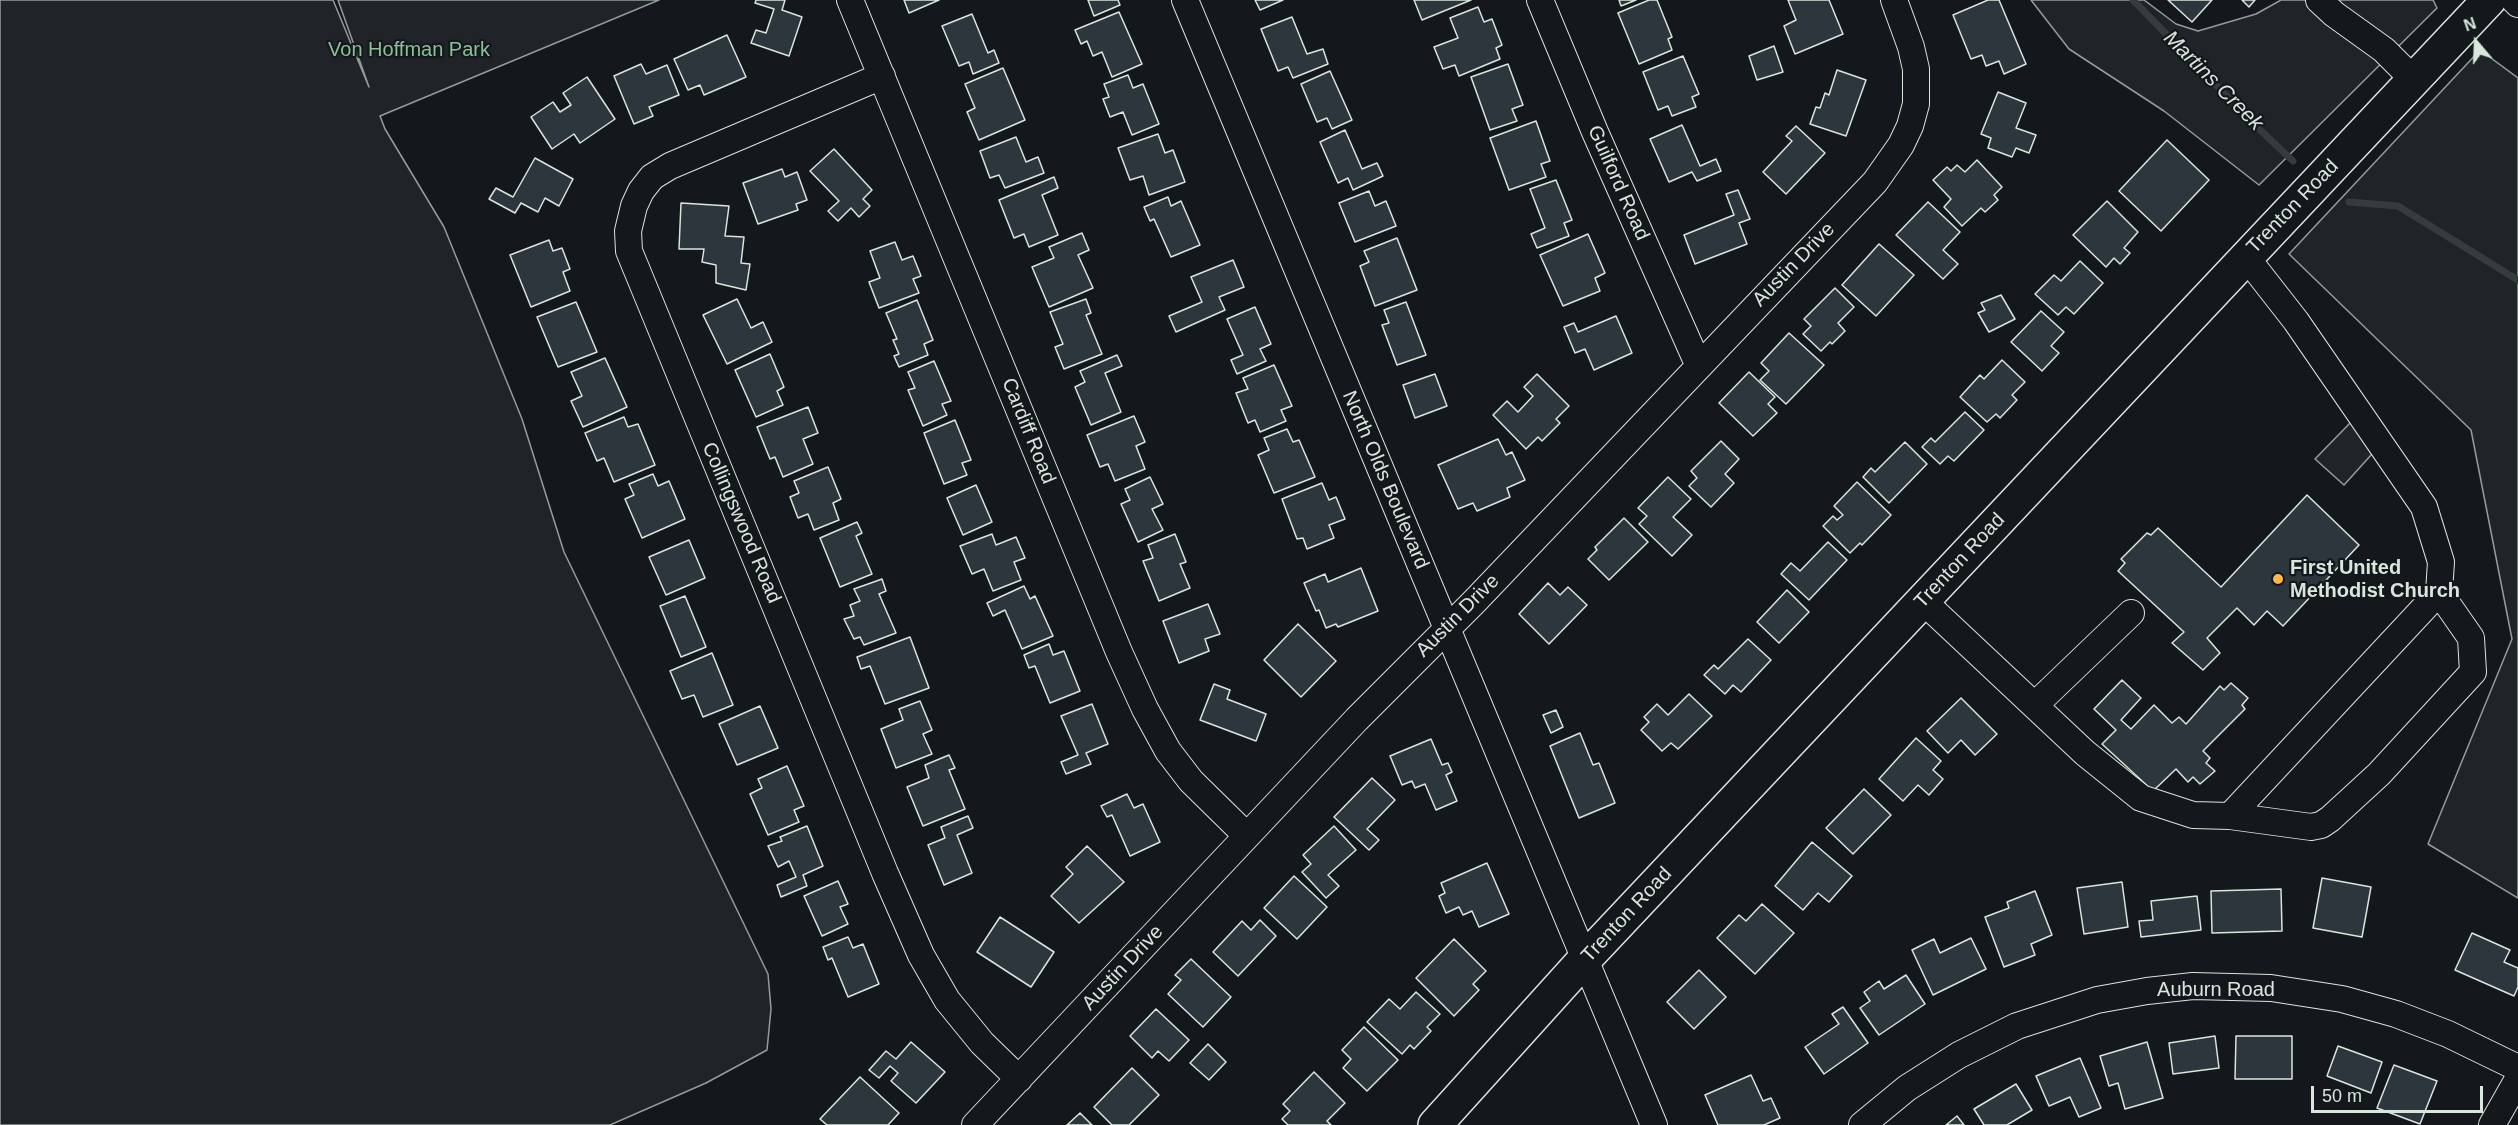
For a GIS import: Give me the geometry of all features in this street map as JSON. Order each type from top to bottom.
[{"type":"main road","name":"Trenton Road","points":[[1434,1125],[1584,960],[2489,0]]},
{"type":"street","name":"Cardiff Road","points":[[850,0],[1109,630],[1145,709],[1168,751],[1191,781],[1247,836]]},
{"type":"street","name":"North Olds Boulevard","points":[[1185,0],[1654,1125]]},
{"type":"street","name":"Guilford Road","points":[[1540,0],[1595,132],[1698,364]]},
{"type":"street","name":"Austin Drive","points":[[975,1125],[1247,836],[1875,182],[1906,136],[1917,94],[1916,69],[1911,47],[1894,0]]},
{"type":"street","points":[[2319,0],[2334,14],[2384,50],[2414,80]]},
{"type":"street","points":[[2514,0],[2518,4]]},
{"type":"street","name":"Collingswood Road","points":[[882,76],[670,166],[652,177],[641,191],[634,206],[628,231],[629,251],[885,873],[921,955],[947,1000],[982,1043],[1019,1079]]},
{"type":"street","points":[[1923,601],[2085,753],[2141,798],[2193,815],[2230,816],[2311,827],[2321,825],[2379,774],[2473,672],[2470,638],[2439,592],[2441,562],[2424,507],[2296,321],[2246,257]]},
{"type":"street","points":[[2230,816],[2439,592]]},
{"type":"street","points":[[2035,705],[2131,613]]},
{"type":"street","name":"Auburn Road","points":[[1862,1125],[1907,1088],[1959,1054],[2017,1026],[2097,1000],[2193,986],[2271,988],[2361,1004],[2448,1034],[2518,1068]]},
{"type":"street","points":[[2492,1125],[2518,1079]]},
{"type":"green space","name":"Von Hoffman Park","points":[[0,0],[333,0],[369,87],[338,0],[659,0],[380,116],[385,129],[444,227],[522,419],[564,552],[768,974],[771,1009],[767,1050],[706,1083],[610,1125],[0,1125]]},
{"type":"green space","points":[[2031,0],[2144,0],[2176,24],[2198,31],[2256,14],[2281,0],[2433,0],[2437,8],[2259,185],[2164,111],[2069,49]]},
{"type":"green space","points":[[2480,50],[2518,78],[2518,898],[2428,844],[2512,639],[2471,430],[2289,254]]},
{"type":"green space","points":[[2351,422],[2372,454],[2344,485],[2315,459]]},
{"type":"building","points":[[756,0],[785,0],[782,10],[802,17],[789,56],[751,43],[756,30],[766,33],[774,9],[755,3]]},
{"type":"building","points":[[904,0],[939,0],[909,13]]},
{"type":"building","points":[[1088,0],[1118,0],[1120,5],[1094,16]]},
{"type":"building","points":[[1255,0],[1283,0],[1260,10]]},
{"type":"building","points":[[1414,0],[1471,0],[1422,20]]},
{"type":"building","points":[[1619,0],[1636,0],[1621,6]]},
{"type":"building","points":[[1649,0],[1657,0],[1672,37],[1668,39],[1672,50],[1639,64],[1618,13]]},
{"type":"building","points":[[1788,0],[1829,0],[1843,34],[1795,54],[1784,26],[1796,20]]},
{"type":"building","points":[[1988,0],[1999,0],[2026,64],[2004,74],[1999,61],[1986,66],[1982,55],[1971,59],[1953,15]]},
{"type":"building","points":[[2168,0],[2212,0],[2192,22]]},
{"type":"building","points":[[2242,0],[2255,0],[2249,7]]},
{"type":"building","points":[[1478,7],[1484,22],[1492,19],[1502,45],[1496,48],[1500,59],[1459,76],[1455,65],[1443,69],[1434,47],[1458,38],[1450,18]]},
{"type":"building","points":[[1119,12],[1142,64],[1112,77],[1102,52],[1093,56],[1087,41],[1081,44],[1075,30]]},
{"type":"building","points":[[972,14],[988,53],[994,50],[999,63],[973,74],[969,62],[959,66],[942,26]]},
{"type":"building","points":[[1292,17],[1307,54],[1323,49],[1328,64],[1293,78],[1288,67],[1278,71],[1261,29]]},
{"type":"building","points":[[727,35],[746,77],[704,95],[700,85],[688,90],[674,59]]},
{"type":"building","points":[[1774,46],[1783,72],[1757,80],[1749,56]]},
{"type":"building","points":[[1683,56],[1699,94],[1692,97],[1696,107],[1672,116],[1668,106],[1658,110],[1643,72]]},
{"type":"building","points":[[641,64],[646,74],[667,65],[679,95],[649,107],[653,116],[634,124],[614,76]]},
{"type":"building","points":[[1508,64],[1523,105],[1512,109],[1517,121],[1490,130],[1471,77]]},
{"type":"building","points":[[1003,68],[1025,120],[979,140],[967,112],[975,108],[965,84]]},
{"type":"building","points":[[1837,70],[1866,80],[1846,136],[1810,124],[1816,107],[1820,108],[1825,93],[1829,95]]},
{"type":"building","points":[[1330,71],[1352,120],[1332,129],[1327,118],[1317,122],[1301,84]]},
{"type":"building","points":[[1128,75],[1133,88],[1143,84],[1159,124],[1132,135],[1123,112],[1110,117],[1103,99],[1109,97],[1104,84]]},
{"type":"building","points":[[587,77],[615,119],[580,143],[574,134],[552,149],[531,117],[553,102],[560,112],[571,105],[563,93]]},
{"type":"building","points":[[1998,92],[2026,103],[2016,128],[2036,135],[2029,153],[2016,148],[2012,157],[1988,148],[1991,138],[1981,134]]},
{"type":"building","points":[[1536,121],[1550,161],[1541,164],[1546,177],[1509,190],[1490,138]]},
{"type":"building","points":[[1682,125],[1700,166],[1716,159],[1721,171],[1697,181],[1692,172],[1669,182],[1650,139]]},
{"type":"building","points":[[1796,126],[1825,153],[1786,194],[1763,172],[1792,141],[1786,136]]},
{"type":"building","points":[[1345,130],[1362,169],[1377,163],[1383,176],[1353,190],[1348,178],[1338,183],[1320,142]]},
{"type":"building","points":[[1158,134],[1165,153],[1173,150],[1185,182],[1149,195],[1143,176],[1130,180],[1118,148]]},
{"type":"building","points":[[1016,137],[1026,162],[1038,157],[1044,173],[1005,188],[999,175],[990,178],[980,151]]},
{"type":"building","points":[[2167,140],[2209,180],[2161,231],[2119,191]]},
{"type":"building","points":[[834,149],[872,190],[863,199],[870,206],[859,217],[851,208],[838,221],[828,211],[839,201],[810,171]]},
{"type":"building","points":[[535,158],[573,179],[559,206],[545,198],[538,212],[521,203],[515,213],[489,199],[496,188],[513,197]]},
{"type":"building","points":[[1977,160],[2002,187],[1994,195],[1998,200],[1985,212],[1981,208],[1962,226],[1944,207],[1951,199],[1933,180],[1947,167],[1951,171],[1957,165],[1965,172]]},
{"type":"building","points":[[782,169],[785,177],[797,172],[807,200],[796,204],[798,210],[758,224],[743,183]]},
{"type":"building","points":[[1054,177],[1058,188],[1042,195],[1058,235],[1029,247],[1024,234],[1014,238],[999,200]]},
{"type":"building","points":[[1556,180],[1572,220],[1564,223],[1569,236],[1537,248],[1531,234],[1545,228],[1530,189]]},
{"type":"building","points":[[1738,190],[1750,219],[1739,223],[1747,244],[1695,264],[1684,235],[1734,215],[1726,194]]},
{"type":"building","points":[[1369,191],[1375,206],[1386,201],[1396,226],[1355,242],[1339,203]]},
{"type":"building","points":[[1168,197],[1171,206],[1181,201],[1200,245],[1171,257],[1154,219],[1150,221],[1144,207]]},
{"type":"building","points":[[2107,201],[2138,232],[2124,248],[2130,253],[2120,264],[2114,258],[2106,267],[2073,235]]},
{"type":"building","points":[[1928,202],[1960,232],[1943,250],[1958,264],[1943,279],[1896,235]]},
{"type":"building","points":[[681,203],[729,206],[725,236],[744,237],[741,263],[750,264],[746,290],[716,283],[716,265],[702,262],[704,249],[679,249]]},
{"type":"building","points":[[1082,233],[1089,250],[1078,255],[1093,288],[1049,307],[1032,267],[1054,258],[1049,247]]},
{"type":"building","points":[[1588,234],[1605,273],[1595,278],[1600,291],[1563,306],[1540,255]]},
{"type":"building","points":[[1397,238],[1417,290],[1375,306],[1360,266],[1369,262],[1364,251]]},
{"type":"building","points":[[549,240],[553,251],[562,248],[570,269],[563,272],[570,291],[531,307],[510,255]]},
{"type":"building","points":[[895,242],[902,260],[913,256],[921,276],[913,279],[919,293],[879,308],[869,282],[880,278],[870,251]]},
{"type":"building","points":[[1879,244],[1914,275],[1876,316],[1842,285]]},
{"type":"building","points":[[1233,260],[1244,287],[1219,297],[1225,310],[1176,332],[1169,316],[1202,302],[1191,277]]},
{"type":"building","points":[[2080,261],[2103,283],[2074,314],[2066,307],[2058,315],[2035,294],[2054,275],[2061,281]]},
{"type":"building","points":[[1835,288],[1854,307],[1838,323],[1845,331],[1821,351],[1803,334],[1811,326],[1804,319]]},
{"type":"building","points":[[2001,295],[2015,319],[1989,332],[1978,313],[1985,310],[1981,303]]},
{"type":"building","points":[[737,299],[751,328],[763,322],[772,342],[727,364],[703,315]]},
{"type":"building","points":[[1086,299],[1091,313],[1086,315],[1102,354],[1064,369],[1055,347],[1063,344],[1050,312]]},
{"type":"building","points":[[917,300],[933,340],[924,344],[928,355],[899,367],[894,356],[899,354],[893,340],[897,339],[886,313]]},
{"type":"building","points":[[576,302],[597,352],[558,367],[537,317]]},
{"type":"building","points":[[1406,302],[1426,355],[1397,365],[1382,325],[1389,323],[1384,310]]},
{"type":"building","points":[[1255,307],[1271,344],[1260,349],[1266,361],[1237,374],[1231,360],[1243,355],[1227,319]]},
{"type":"building","points":[[2041,311],[2064,332],[2051,346],[2059,353],[2042,371],[2011,342]]},
{"type":"building","points":[[1616,316],[1632,353],[1594,370],[1585,349],[1575,353],[1564,327],[1574,323],[1578,332]]},
{"type":"building","points":[[1789,333],[1824,365],[1786,404],[1760,380],[1769,371],[1761,363]]},
{"type":"building","points":[[770,354],[784,387],[777,391],[783,405],[756,417],[735,370]]},
{"type":"building","points":[[1117,355],[1122,366],[1105,373],[1121,412],[1091,425],[1075,387],[1085,382],[1080,371]]},
{"type":"building","points":[[605,358],[627,407],[583,427],[571,401],[582,396],[571,372]]},
{"type":"building","points":[[2002,360],[2025,382],[2012,395],[2017,400],[2000,418],[1996,414],[1987,422],[1960,397],[1980,375],[1984,379]]},
{"type":"building","points":[[934,361],[951,401],[942,404],[947,415],[923,426],[908,390],[915,388],[908,372]]},
{"type":"building","points":[[1274,365],[1292,406],[1281,410],[1286,421],[1260,432],[1255,420],[1248,423],[1236,393],[1248,389],[1243,378]]},
{"type":"building","points":[[1749,372],[1775,397],[1768,404],[1777,413],[1753,436],[1719,403]]},
{"type":"building","points":[[1435,374],[1447,406],[1415,418],[1403,385]]},
{"type":"building","points":[[1537,374],[1569,406],[1556,419],[1560,423],[1542,441],[1538,437],[1526,449],[1493,415],[1507,401],[1518,412],[1533,396],[1524,387]]},
{"type":"building","points":[[808,407],[818,433],[803,439],[813,464],[783,477],[775,457],[770,459],[757,427]]},
{"type":"building","points":[[1965,412],[1984,430],[1954,461],[1948,456],[1940,464],[1922,447],[1931,438],[1935,442]]},
{"type":"building","points":[[1134,416],[1145,442],[1136,446],[1145,469],[1115,481],[1108,464],[1100,467],[1087,435]]},
{"type":"building","points":[[624,417],[628,427],[638,424],[655,465],[614,482],[604,458],[597,461],[585,433]]},
{"type":"building","points":[[955,420],[971,460],[962,463],[967,475],[944,484],[924,433]]},
{"type":"building","points":[[1287,429],[1293,442],[1299,440],[1315,477],[1274,493],[1258,455],[1269,450],[1264,438]]},
{"type":"building","points":[[1498,439],[1506,455],[1512,452],[1525,480],[1507,488],[1510,497],[1477,511],[1473,503],[1458,509],[1438,465]]},
{"type":"building","points":[[1721,441],[1739,459],[1725,474],[1734,483],[1711,507],[1689,486],[1697,478],[1691,471]]},
{"type":"building","points":[[1905,442],[1927,464],[1889,503],[1863,477],[1871,468],[1875,472]]},
{"type":"building","points":[[828,467],[841,499],[833,503],[839,520],[814,530],[808,514],[798,518],[790,497],[799,493],[794,481]]},
{"type":"building","points":[[653,474],[658,486],[669,481],[685,519],[642,538],[625,499],[634,495],[629,484]]},
{"type":"building","points":[[1150,477],[1163,504],[1152,509],[1163,530],[1138,542],[1121,504],[1130,500],[1125,489]]},
{"type":"building","points":[[1668,477],[1691,499],[1673,517],[1692,535],[1672,556],[1639,524],[1647,516],[1638,508]]},
{"type":"building","points":[[1857,482],[1891,515],[1862,545],[1860,543],[1850,553],[1823,526],[1833,516],[1837,520],[1843,515],[1834,506]]},
{"type":"building","points":[[1322,483],[1329,500],[1336,497],[1345,519],[1329,525],[1334,538],[1307,549],[1303,538],[1297,539],[1282,499]]},
{"type":"building","points":[[976,485],[992,522],[963,535],[947,498]]},
{"type":"building","name":"First United Methodist Church","points":[[2307,495],[2359,545],[2283,626],[2267,611],[2254,625],[2237,608],[2207,638],[2220,653],[2203,670],[2172,643],[2184,632],[2118,571],[2125,563],[2121,559],[2147,533],[2151,535],[2158,528],[2221,587]]},
{"type":"building","points":[[1624,518],[1648,542],[1609,580],[1588,559],[1597,550],[1595,547]]},
{"type":"building","points":[[857,522],[862,533],[856,536],[872,574],[840,587],[820,538]]},
{"type":"building","points":[[992,534],[996,545],[1016,537],[1025,558],[1014,562],[1021,580],[993,591],[984,569],[972,574],[960,546]]},
{"type":"building","points":[[1175,534],[1186,562],[1180,564],[1190,588],[1159,601],[1143,561],[1153,558],[1148,545]]},
{"type":"building","points":[[689,540],[705,578],[666,595],[649,557]]},
{"type":"building","points":[[1828,542],[1847,560],[1809,600],[1781,574],[1791,563],[1800,571]]},
{"type":"building","points":[[1361,568],[1378,611],[1338,627],[1336,624],[1326,628],[1304,583],[1325,574],[1328,582]]},
{"type":"building","points":[[882,579],[886,591],[879,594],[896,633],[864,645],[860,637],[854,639],[844,619],[854,616],[850,605],[860,601],[854,589]]},
{"type":"building","points":[[1548,583],[1560,595],[1568,587],[1587,605],[1549,644],[1519,614]]},
{"type":"building","points":[[1024,586],[1030,599],[1035,596],[1053,636],[1022,649],[1005,610],[993,616],[987,603]]},
{"type":"building","points":[[1787,590],[1809,612],[1779,643],[1757,622]]},
{"type":"building","points":[[685,596],[706,647],[681,657],[660,606]]},
{"type":"building","points":[[1208,604],[1220,634],[1205,639],[1209,651],[1179,663],[1163,621]]},
{"type":"building","points":[[1298,624],[1336,661],[1301,697],[1264,660]]},
{"type":"building","points":[[910,637],[929,688],[885,704],[870,666],[861,669],[857,657]]},
{"type":"building","points":[[1748,639],[1771,660],[1741,692],[1733,685],[1725,694],[1704,675],[1714,665],[1718,669]]},
{"type":"building","points":[[1049,644],[1053,655],[1064,651],[1080,691],[1050,703],[1035,666],[1029,668],[1024,655]]},
{"type":"building","points":[[712,653],[733,705],[703,717],[694,695],[682,699],[670,671]]},
{"type":"building","points":[[2122,680],[2141,698],[2121,720],[2131,729],[2154,705],[2172,723],[2179,717],[2186,724],[2220,686],[2224,690],[2231,683],[2248,698],[2242,705],[2245,709],[2203,751],[2210,758],[2206,763],[2215,771],[2200,784],[2193,777],[2188,782],[2176,769],[2153,791],[2102,744],[2116,730],[2094,709]]},
{"type":"building","points":[[1214,684],[1230,690],[1227,699],[1266,714],[1256,741],[1200,720]]},
{"type":"building","points":[[1689,694],[1712,716],[1678,749],[1671,743],[1662,751],[1641,730],[1649,722],[1644,717],[1657,704],[1668,715]]},
{"type":"building","points":[[1961,698],[1997,734],[1975,755],[1961,740],[1948,753],[1927,731]]},
{"type":"building","points":[[920,701],[932,730],[923,734],[932,754],[896,768],[881,729],[903,720],[899,709]]},
{"type":"building","points":[[1092,704],[1108,744],[1086,753],[1091,764],[1066,774],[1061,762],[1078,755],[1061,716]]},
{"type":"building","points":[[760,706],[778,748],[737,765],[719,724]]},
{"type":"building","points":[[1556,710],[1563,727],[1551,733],[1543,715]]},
{"type":"building","points":[[1580,733],[1593,765],[1599,763],[1615,803],[1579,818],[1550,746]]},
{"type":"building","points":[[1916,738],[1941,761],[1933,770],[1943,779],[1929,795],[1918,785],[1903,801],[1879,779]]},
{"type":"building","points":[[1431,739],[1442,765],[1448,763],[1452,772],[1446,775],[1457,801],[1436,810],[1425,784],[1415,788],[1412,781],[1402,785],[1390,756]]},
{"type":"building","points":[[949,755],[955,768],[949,770],[965,809],[923,826],[907,787],[929,778],[925,765]]},
{"type":"building","points":[[787,766],[804,806],[794,810],[799,822],[768,835],[750,794],[762,788],[758,779]]},
{"type":"building","points":[[1372,778],[1395,800],[1367,829],[1379,840],[1369,850],[1334,817]]},
{"type":"building","points":[[1864,789],[1891,815],[1853,854],[1826,828]]},
{"type":"building","points":[[1127,794],[1134,808],[1143,804],[1160,842],[1130,856],[1112,815],[1107,817],[1101,806]]},
{"type":"building","points":[[968,816],[973,828],[957,835],[972,873],[944,885],[928,845],[945,838],[941,827]]},
{"type":"building","points":[[807,826],[823,866],[803,875],[807,886],[781,897],[777,885],[796,877],[789,861],[778,867],[768,846],[782,841],[780,837]]},
{"type":"building","points":[[1334,826],[1356,850],[1328,875],[1339,886],[1326,898],[1302,872],[1311,864],[1303,855]]},
{"type":"building","points":[[1812,842],[1852,876],[1829,902],[1818,893],[1803,910],[1775,886]]},
{"type":"building","points":[[1087,846],[1124,882],[1079,923],[1051,896],[1073,874],[1066,867]]},
{"type":"building","points":[[1487,863],[1509,914],[1479,927],[1472,911],[1463,915],[1459,907],[1446,913],[1439,896],[1445,893],[1441,883]]},
{"type":"building","points":[[1294,876],[1327,907],[1297,939],[1264,908]]},
{"type":"building","points":[[2322,878],[2371,887],[2362,937],[2313,928]]},
{"type":"building","points":[[838,881],[848,904],[840,907],[848,924],[822,936],[804,896]]},
{"type":"building","points":[[2122,882],[2128,927],[2084,934],[2077,888]]},
{"type":"building","points":[[2281,889],[2282,931],[2212,933],[2211,891]]},
{"type":"building","points":[[2035,891],[2052,935],[2031,944],[2035,955],[2004,967],[1985,917],[2009,908],[2007,902]]},
{"type":"building","points":[[2197,896],[2201,930],[2141,937],[2139,921],[2153,920],[2151,901]]},
{"type":"building","points":[[1762,904],[1794,933],[1755,974],[1717,938],[1739,915],[1746,921]]},
{"type":"building","points":[[1000,917],[1054,952],[1031,987],[977,952]]},
{"type":"building","points":[[1260,920],[1276,936],[1238,976],[1213,952],[1242,921],[1251,930]]},
{"type":"building","points":[[2472,933],[2510,950],[2504,962],[2518,968],[2518,987],[2514,996],[2455,970]]},
{"type":"building","points":[[848,937],[853,948],[863,944],[879,984],[848,997],[832,958],[828,960],[823,947]]},
{"type":"building","points":[[1971,938],[1986,969],[1933,995],[1912,950],[1934,939],[1940,953]]},
{"type":"building","points":[[1454,939],[1486,971],[1473,984],[1479,990],[1454,1016],[1416,978]]},
{"type":"building","points":[[1191,959],[1231,997],[1203,1027],[1168,994],[1181,980],[1175,975]]},
{"type":"building","points":[[1699,970],[1726,997],[1694,1029],[1667,1002]]},
{"type":"building","points":[[1906,975],[1925,1004],[1879,1035],[1860,1008],[1870,1001],[1864,992],[1879,981],[1884,989]]},
{"type":"building","points":[[1416,992],[1440,1014],[1427,1027],[1431,1031],[1414,1049],[1410,1045],[1402,1054],[1367,1022],[1389,999],[1400,1009]]},
{"type":"building","points":[[1843,1007],[1868,1043],[1824,1074],[1805,1047],[1839,1024],[1832,1014]]},
{"type":"building","points":[[1156,1009],[1189,1040],[1169,1061],[1158,1051],[1152,1058],[1130,1036]]},
{"type":"building","points":[[1364,1027],[1398,1060],[1367,1091],[1343,1068],[1351,1059],[1342,1050]]},
{"type":"building","points":[[2215,1036],[2219,1068],[2173,1074],[2169,1043]]},
{"type":"building","points":[[2236,1036],[2292,1036],[2292,1079],[2235,1079]]},
{"type":"building","points":[[911,1042],[945,1072],[916,1103],[891,1081],[898,1073],[890,1066],[879,1078],[869,1070],[886,1051],[896,1059]]},
{"type":"building","points":[[2147,1042],[2163,1098],[2125,1109],[2118,1083],[2109,1086],[2100,1056]]},
{"type":"building","points":[[1208,1044],[1226,1062],[1209,1080],[1190,1063]]},
{"type":"building","points":[[2338,1046],[2382,1062],[2371,1093],[2327,1076]]},
{"type":"building","points":[[2080,1058],[2101,1108],[2079,1117],[2070,1097],[2049,1106],[2036,1076]]},
{"type":"building","points":[[2394,1065],[2437,1081],[2420,1124],[2377,1108]]},
{"type":"building","points":[[1132,1068],[1159,1095],[1129,1125],[1112,1125],[1094,1107]]},
{"type":"building","points":[[1314,1072],[1345,1103],[1327,1121],[1331,1125],[1288,1125],[1282,1119],[1290,1111],[1283,1104]]},
{"type":"building","points":[[1751,1075],[1763,1101],[1771,1098],[1780,1118],[1764,1125],[1718,1125],[1705,1095]]},
{"type":"building","points":[[860,1077],[899,1113],[888,1125],[827,1125],[820,1119]]},
{"type":"building","points":[[2016,1084],[2032,1110],[2007,1125],[1984,1125],[1974,1109]]},
{"type":"building","points":[[1080,1113],[1092,1125],[1067,1125]]},
{"type":"building","points":[[1957,1116],[1964,1125],[1946,1125]]},
{"type":"waterway","name":"Martins Creek","points":[[2133,0],[2293,161]]},
{"type":"waterway","name":"Martins Creek","points":[[2349,202],[2398,206],[2518,280]]},
{"type":"place","name":"First United Methodist Church","points":[[2278,579]]}]
